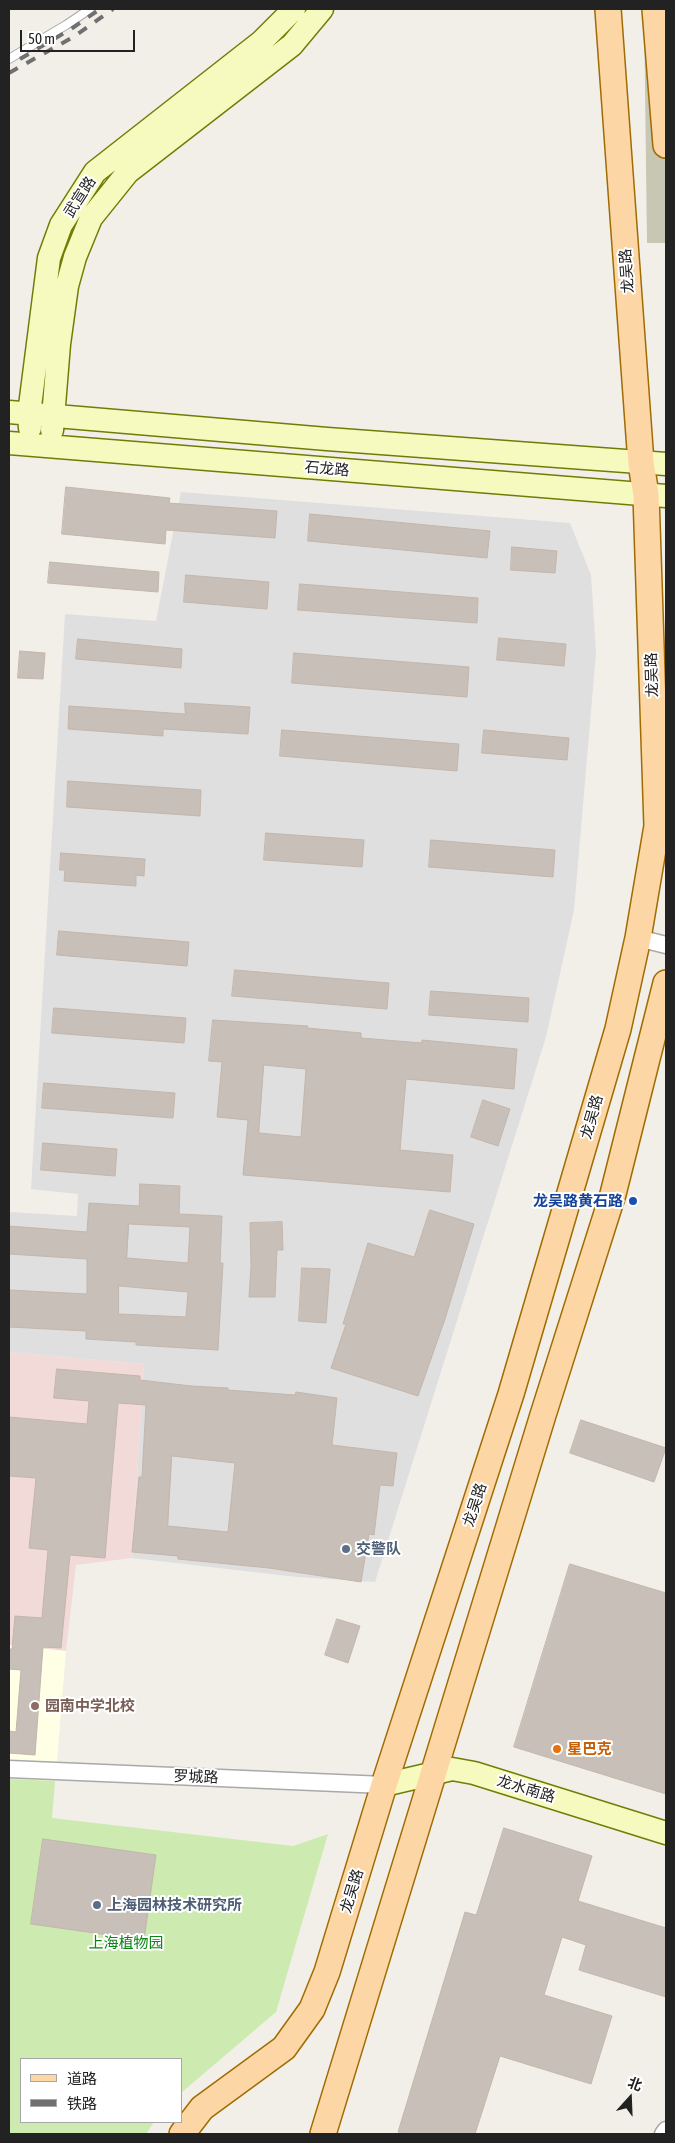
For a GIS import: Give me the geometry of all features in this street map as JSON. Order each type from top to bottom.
[{"type":"main road","name":"武宣路","points":[[30,444],[19,413],[49,258],[61,225],[95,172],[261,42],[294,9]]},
{"type":"main road","points":[[30,444],[52,416],[67,286],[74,257],[91,218],[128,172],[292,45],[322,9]]},
{"type":"main road","name":"龙吴路","points":[[182,2134],[202,2108],[284,2048],[312,2008],[327,1972],[384,1785],[527,1340],[618,1029],[638,938],[657,826],[656,495],[641,463],[608,9]]},
{"type":"main road","points":[[655,9],[662,50],[666,145]]},
{"type":"main road","name":"石龙路","points":[[19,413],[666,464]]},
{"type":"main road","name":"石龙路","points":[[30,444],[656,495]]},
{"type":"main road","points":[[323,2134],[543,1415],[613,1194],[666,983]]},
{"type":"main road","name":"龙水南路","points":[[384,1785],[452,1770],[474,1773],[666,1833]]},
{"type":"street","points":[[638,938],[666,945]]},
{"type":"street","name":"罗城路","points":[[9,1769],[384,1785]]},
{"type":"street","points":[[663,2134],[666,2130]]},
{"type":"lane","points":[[9,59],[90,9]]},
{"type":"shaded area","points":[[644,9],[666,9],[666,243],[647,243]]},
{"type":"shaded area","points":[[181,492],[570,523],[591,575],[596,653],[574,910],[546,1037],[375,1582],[297,1577],[132,1558],[144,1364],[9,1352],[9,1212],[77,1216],[78,1194],[31,1189],[65,614],[156,621]]},
{"type":"shaded area","points":[[9,1352],[144,1364],[132,1558],[76,1565],[66,1651],[9,1645]]},
{"type":"shaded area","name":"园南中学北校","points":[[9,1645],[66,1651],[57,1762],[9,1760]]},
{"type":"green space","name":"上海植物园","points":[[9,1779],[55,1781],[52,1818],[293,1846],[328,1834],[276,2012],[182,2092],[182,2058],[20,2058],[20,2123],[153,2123],[146,2134],[9,2134]]},
{"type":"building","points":[[66,487],[170,498],[169,503],[277,511],[275,538],[166,530],[165,544],[62,534]]},
{"type":"building","points":[[310,514],[490,531],[487,558],[308,541]]},
{"type":"building","points":[[512,547],[557,551],[555,573],[511,570]]},
{"type":"building","points":[[50,562],[159,572],[158,592],[48,583]]},
{"type":"building","points":[[186,575],[269,582],[267,609],[184,602]]},
{"type":"building","points":[[300,584],[478,598],[477,623],[298,610]]},
{"type":"building","points":[[499,638],[566,644],[564,666],[497,660]]},
{"type":"building","points":[[78,639],[182,649],[181,668],[76,659]]},
{"type":"building","points":[[20,651],[45,653],[43,679],[18,678]]},
{"type":"building","points":[[294,653],[469,667],[467,697],[292,683]]},
{"type":"building","points":[[185,703],[250,707],[248,734],[163,729],[163,736],[68,729],[69,706],[185,714]]},
{"type":"building","points":[[282,730],[459,744],[457,771],[280,756]]},
{"type":"building","points":[[484,730],[569,738],[567,760],[482,753]]},
{"type":"building","points":[[68,781],[201,790],[200,816],[67,807]]},
{"type":"building","points":[[266,833],[364,840],[362,867],[264,860]]},
{"type":"building","points":[[431,840],[555,850],[553,877],[429,867]]},
{"type":"building","points":[[61,853],[145,859],[144,876],[136,875],[136,886],[64,881],[65,870],[60,870]]},
{"type":"building","points":[[59,931],[189,942],[187,966],[57,955]]},
{"type":"building","points":[[235,970],[389,983],[387,1009],[232,996]]},
{"type":"building","points":[[431,991],[529,998],[528,1022],[429,1015]]},
{"type":"building","points":[[54,1008],[186,1018],[184,1043],[52,1033]]},
{"type":"building","points":[[213,1020],[308,1026],[307,1028],[361,1033],[361,1038],[422,1043],[422,1040],[517,1049],[514,1089],[406,1079],[400,1150],[453,1155],[450,1192],[243,1175],[248,1120],[217,1117],[222,1062],[209,1061]],"holes":[[[264,1065],[306,1069],[301,1137],[259,1133]]]},
{"type":"building","points":[[44,1083],[175,1093],[173,1118],[42,1108]]},
{"type":"building","points":[[483,1100],[510,1109],[498,1146],[471,1137]]},
{"type":"building","points":[[43,1143],[117,1149],[115,1176],[41,1170]]},
{"type":"building","points":[[140,1184],[180,1186],[179,1214],[222,1216],[220,1263],[223,1263],[218,1350],[136,1345],[136,1342],[86,1339],[86,1331],[9,1327],[9,1290],[87,1294],[87,1259],[9,1254],[9,1226],[87,1232],[89,1203],[139,1206]],"holes":[[[129,1224],[190,1227],[188,1263],[127,1258]],[[119,1286],[188,1292],[186,1317],[119,1314]]]},
{"type":"building","points":[[430,1210],[474,1224],[445,1319],[418,1396],[331,1368],[346,1324],[343,1324],[368,1243],[414,1257]]},
{"type":"building","points":[[282,1222],[283,1250],[277,1250],[275,1297],[249,1297],[251,1267],[250,1223]]},
{"type":"building","points":[[302,1268],[330,1269],[326,1323],[299,1321]]},
{"type":"building","points":[[57,1369],[140,1376],[140,1380],[228,1388],[228,1390],[295,1395],[296,1392],[337,1398],[332,1445],[397,1453],[393,1486],[380,1485],[374,1535],[369,1534],[361,1582],[269,1568],[178,1559],[178,1556],[132,1552],[139,1477],[142,1477],[146,1405],[118,1403],[105,1558],[70,1555],[61,1648],[43,1647],[35,1755],[9,1753],[9,1731],[16,1732],[21,1670],[9,1669],[9,1649],[12,1649],[15,1616],[42,1618],[48,1550],[29,1548],[36,1478],[9,1476],[9,1417],[87,1424],[89,1401],[54,1398]],"holes":[[[172,1456],[235,1463],[228,1532],[168,1526]]]},
{"type":"building","points":[[581,1420],[666,1448],[654,1482],[570,1453]]},
{"type":"building","points":[[570,1564],[666,1593],[666,1794],[514,1747]]},
{"type":"building","points":[[337,1619],[360,1626],[348,1663],[325,1655]]},
{"type":"building","points":[[504,1828],[592,1856],[578,1901],[666,1928],[666,1997],[579,1970],[586,1945],[562,1937],[544,1995],[612,2016],[591,2084],[500,2056],[475,2134],[405,2134],[398,2132],[465,1912],[476,1915]]},
{"type":"building","points":[[43,1839],[156,1855],[144,1940],[31,1924]]},
{"type":"railway","points":[[20,59],[71,29],[100,9]]},
{"type":"railway","points":[[9,73],[75,36],[113,9]]},
{"type":"place","name":"龙吴路黄石路","points":[[633,1201]]},
{"type":"place","name":"交警队","points":[[346,1549]]},
{"type":"place","name":"园南中学北校","points":[[35,1706]]},
{"type":"place","name":"星巴克","points":[[557,1749]]},
{"type":"place","name":"上海园林技术研究所","points":[[97,1905]]}]
